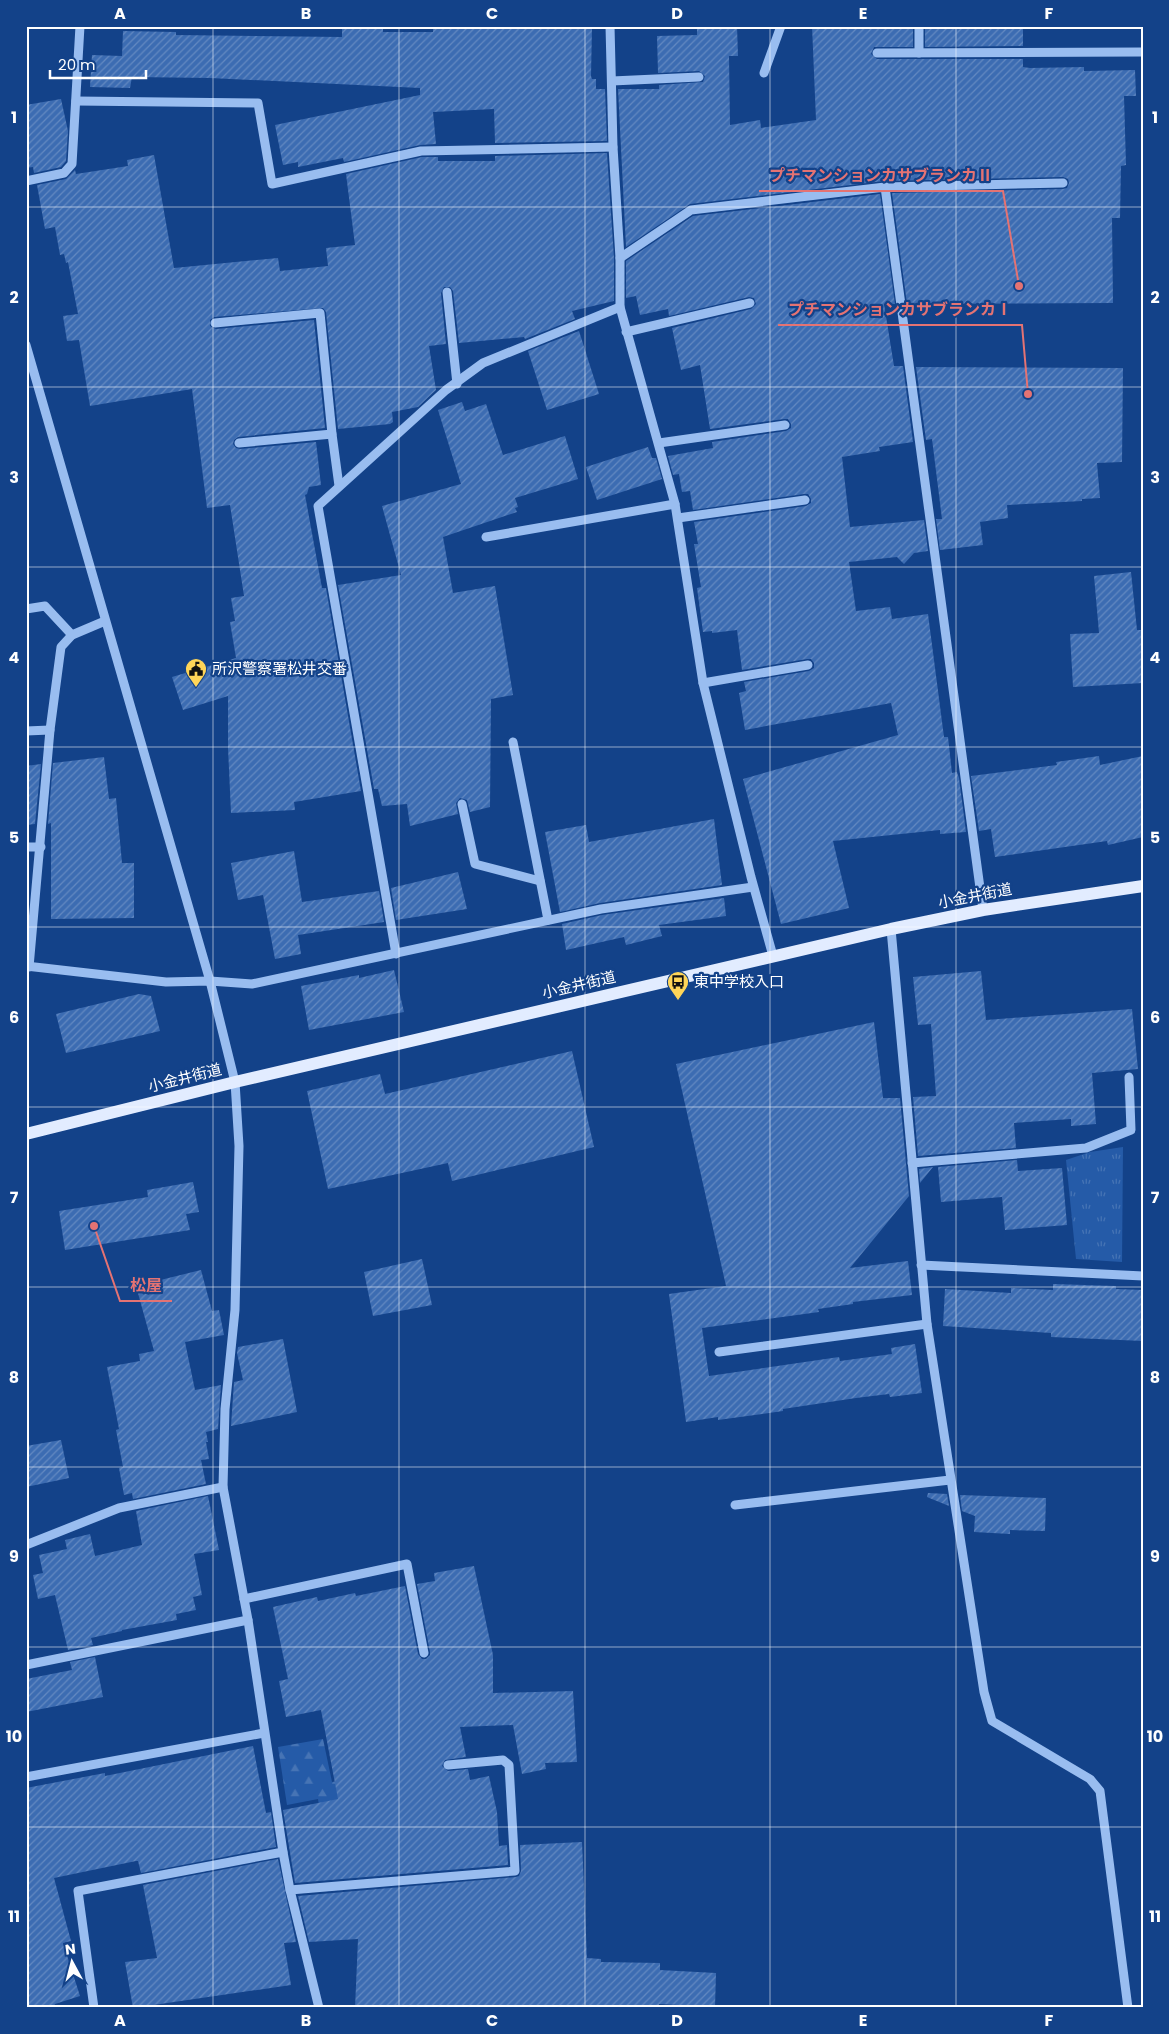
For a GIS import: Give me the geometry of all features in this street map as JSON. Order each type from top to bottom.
[{"type":"main road","name":"小金井街道","points":[[26,1134],[235,1082],[891,929],[983,910],[1143,886]]},
{"type":"street","points":[[26,181],[64,173],[72,164],[80,26]]},
{"type":"street","points":[[610,26],[613,147],[620,258],[620,307],[675,504],[704,682],[753,887],[773,956]]},
{"type":"street","points":[[764,73],[781,26]]},
{"type":"street","points":[[919,26],[920,52]]},
{"type":"street","points":[[877,53],[1143,52]]},
{"type":"street","points":[[612,81],[700,77]]},
{"type":"street","points":[[76,100],[258,103],[272,184],[421,151],[613,147]]},
{"type":"street","points":[[620,258],[691,210],[885,187],[1063,183]]},
{"type":"street","points":[[885,187],[983,910]]},
{"type":"street","points":[[447,292],[456,384]]},
{"type":"street","points":[[626,332],[750,303]]},
{"type":"street","points":[[396,954],[318,506],[446,390],[483,363],[620,307]]},
{"type":"street","points":[[215,323],[320,313],[332,434],[340,486]]},
{"type":"street","points":[[26,344],[210,981],[235,1082],[239,1146],[235,1310],[225,1409],[224,1487],[248,1620],[283,1852],[290,1890],[319,2008]]},
{"type":"street","points":[[659,444],[785,425]]},
{"type":"street","points":[[239,443],[332,434]]},
{"type":"street","points":[[678,518],[805,500]]},
{"type":"street","points":[[486,537],[675,504]]},
{"type":"street","points":[[26,609],[45,606],[72,635]]},
{"type":"street","points":[[105,621],[72,635],[61,647],[50,730],[41,847],[28,966],[166,982],[210,981],[252,984],[601,909],[753,887]]},
{"type":"street","points":[[704,682],[808,665]]},
{"type":"street","points":[[26,731],[50,730]]},
{"type":"street","points":[[513,742],[548,920]]},
{"type":"street","points":[[462,804],[475,864],[540,881]]},
{"type":"street","points":[[26,847],[41,847]]},
{"type":"street","points":[[891,929],[928,1324],[950,1480],[984,1692],[992,1721],[1090,1779],[1100,1791],[1128,2008]]},
{"type":"street","points":[[912,1163],[1086,1148],[1131,1130],[1129,1077]]},
{"type":"street","points":[[921,1265],[1143,1276]]},
{"type":"street","points":[[719,1352],[928,1324]]},
{"type":"street","points":[[735,1504],[950,1480]]},
{"type":"street","points":[[26,1545],[119,1508],[224,1487]]},
{"type":"street","points":[[244,1599],[408,1564],[424,1653]]},
{"type":"street","points":[[26,1665],[248,1620]]},
{"type":"street","points":[[26,1777],[264,1733]]},
{"type":"street","points":[[290,1890],[515,1871],[509,1764],[503,1760],[448,1765]]},
{"type":"street","points":[[94,2008],[78,1891],[283,1852]]},
{"type":"green space","points":[[1123,1147],[1122,1262],[1076,1259],[1066,1160],[1090,1152]]},
{"type":"green space","points":[[323,1739],[332,1782],[408,1769],[322,1824],[318,1799],[287,1805],[278,1747]]},
{"type":"building","points":[[342,26],[383,26],[383,32],[433,32],[433,28],[448,26],[592,27],[591,76],[592,79],[596,79],[596,89],[605,89],[607,141],[495,143],[494,109],[433,112],[436,144],[420,145],[344,162],[343,158],[298,167],[298,162],[283,165],[275,125],[420,95],[420,88],[210,78],[132,77],[130,88],[90,87],[92,55],[122,56],[123,31],[176,32],[176,35],[342,37]]},
{"type":"building","points":[[697,26],[737,26],[738,56],[729,56],[730,125],[760,120],[761,128],[816,120],[812,26],[913,26],[913,47],[874,47],[871,54],[877,59],[1023,59],[1023,67],[1030,68],[1084,67],[1084,71],[1135,70],[1136,96],[1124,96],[1126,165],[1121,166],[1120,218],[1112,218],[1113,303],[907,304],[892,193],[1063,189],[1067,188],[1069,183],[1068,179],[1063,177],[884,181],[690,204],[626,247],[618,89],[659,89],[659,85],[703,82],[705,76],[699,71],[658,73],[657,36],[697,35]]},
{"type":"building","points":[[925,26],[1023,26],[1023,46],[925,47]]},
{"type":"building","points":[[61,99],[68,131],[66,161],[61,167],[34,173],[33,167],[26,168],[26,105]]},
{"type":"building","points":[[607,153],[614,258],[614,301],[572,311],[575,319],[525,339],[524,337],[459,343],[453,291],[450,287],[444,287],[441,293],[446,344],[429,346],[436,390],[418,407],[392,412],[393,422],[390,424],[338,429],[326,312],[323,308],[214,317],[210,320],[210,326],[216,329],[314,320],[325,428],[238,437],[234,440],[233,444],[236,448],[240,449],[316,442],[321,485],[309,487],[305,495],[322,588],[326,588],[361,791],[294,802],[295,810],[231,813],[228,696],[183,710],[172,677],[236,658],[230,622],[235,621],[231,598],[244,596],[230,505],[207,508],[192,389],[90,406],[79,340],[67,341],[63,316],[78,314],[68,262],[66,263],[64,254],[60,255],[55,227],[45,229],[37,185],[66,179],[75,170],[76,174],[128,166],[127,160],[154,155],[174,268],[278,258],[280,271],[328,266],[326,248],[355,245],[346,174],[422,157],[438,157],[438,161],[495,161],[495,156]]},
{"type":"building","points":[[880,194],[895,304],[884,304],[894,366],[903,366],[913,442],[879,447],[880,451],[842,457],[850,527],[924,520],[928,551],[914,553],[904,564],[897,557],[849,562],[856,611],[890,607],[892,619],[928,614],[944,737],[948,737],[952,773],[957,772],[959,778],[966,832],[940,834],[940,830],[833,841],[849,908],[781,924],[743,779],[898,735],[891,703],[745,730],[739,693],[746,691],[744,682],[809,671],[814,668],[814,663],[811,659],[807,659],[742,670],[737,630],[712,633],[712,631],[703,632],[697,588],[701,587],[694,544],[698,544],[694,522],[806,506],[811,503],[811,499],[808,494],[804,494],[693,510],[690,491],[682,492],[679,474],[673,475],[668,456],[713,448],[712,442],[786,431],[791,428],[791,424],[788,419],[784,419],[710,429],[700,365],[681,370],[672,328],[751,309],[756,304],[754,298],[749,297],[669,316],[668,309],[640,315],[636,296],[626,298],[626,261],[693,216]]},
{"type":"building","points":[[579,331],[599,394],[547,410],[528,351]]},
{"type":"building","points":[[916,367],[1123,368],[1122,462],[1097,463],[1100,498],[1082,499],[1082,501],[1007,505],[1008,518],[980,522],[983,545],[940,550],[936,519],[942,519],[932,439],[926,440]]},
{"type":"building","points":[[462,402],[465,411],[486,404],[503,455],[565,436],[578,479],[515,498],[518,507],[515,508],[517,512],[443,537],[453,593],[495,586],[513,695],[491,699],[490,807],[470,812],[467,800],[460,798],[456,803],[458,814],[410,826],[407,804],[382,806],[378,789],[374,789],[338,585],[401,575],[382,506],[461,484],[438,410]]},
{"type":"building","points":[[648,447],[652,458],[656,458],[662,479],[597,500],[586,467]]},
{"type":"building","points":[[1131,572],[1137,630],[1143,630],[1143,683],[1073,687],[1070,634],[1099,633],[1094,576]]},
{"type":"building","points":[[1099,756],[1100,765],[1143,756],[1143,837],[1108,845],[1107,841],[995,857],[991,829],[979,831],[971,776],[1057,765],[1056,762]]},
{"type":"building","points":[[104,757],[109,799],[116,798],[122,863],[134,863],[134,918],[51,919],[51,823],[48,824],[53,763]]},
{"type":"building","points":[[41,764],[35,824],[26,825],[26,766]]},
{"type":"building","points":[[714,819],[722,885],[600,903],[560,912],[545,832],[586,825],[589,842]]},
{"type":"building","points":[[294,851],[302,902],[379,891],[384,922],[298,935],[301,954],[275,959],[263,895],[238,900],[231,863]]},
{"type":"building","points":[[458,872],[467,909],[396,920],[391,888]]},
{"type":"building","points":[[724,898],[726,916],[659,925],[662,936],[626,945],[624,937],[566,950],[562,924],[602,915]]},
{"type":"building","points":[[394,970],[404,1012],[309,1030],[301,986],[359,975],[359,978]]},
{"type":"building","points":[[981,971],[986,1020],[1132,1009],[1138,1069],[1092,1073],[1096,1124],[1071,1126],[1071,1119],[1014,1123],[1016,1148],[918,1156],[913,1097],[936,1096],[931,1024],[918,1025],[913,977]]},
{"type":"building","points":[[139,994],[151,996],[160,1031],[66,1053],[56,1014]]},
{"type":"building","points":[[874,1022],[883,1098],[900,1098],[909,1196],[850,1268],[908,1261],[912,1295],[853,1302],[853,1304],[818,1309],[819,1312],[702,1328],[709,1376],[839,1357],[840,1361],[892,1354],[891,1348],[915,1344],[922,1393],[890,1397],[889,1394],[856,1398],[783,1409],[783,1411],[718,1420],[718,1417],[686,1422],[669,1294],[726,1286],[676,1064]]},
{"type":"building","points":[[572,1051],[594,1147],[452,1181],[448,1163],[328,1189],[307,1091],[380,1074],[385,1094]]},
{"type":"building","points":[[1017,1160],[1018,1171],[1062,1168],[1067,1225],[1005,1230],[1002,1197],[941,1202],[938,1167]]},
{"type":"building","points":[[933,1167],[920,1183],[919,1169]]},
{"type":"building","points":[[193,1182],[199,1212],[186,1214],[190,1230],[65,1250],[59,1211],[148,1197],[147,1190]]},
{"type":"building","points":[[422,1259],[432,1305],[373,1316],[364,1272]]},
{"type":"building","points":[[201,1270],[212,1311],[219,1310],[224,1335],[185,1342],[195,1390],[221,1385],[218,1429],[206,1432],[209,1459],[201,1460],[206,1484],[133,1499],[132,1493],[124,1495],[119,1468],[123,1467],[116,1430],[119,1429],[107,1367],[140,1361],[139,1354],[154,1351],[136,1286]]},
{"type":"building","points":[[1053,1284],[1116,1286],[1116,1289],[1143,1290],[1143,1341],[1051,1337],[1051,1333],[943,1326],[945,1289],[1011,1293],[1011,1288],[1053,1290]]},
{"type":"building","points":[[283,1339],[297,1412],[231,1426],[234,1382],[243,1380],[237,1353],[238,1347]]},
{"type":"building","points":[[61,1440],[69,1478],[26,1487],[26,1446]]},
{"type":"building","points":[[928,1493],[947,1494],[949,1506],[927,1497]]},
{"type":"building","points":[[960,1495],[1046,1498],[1045,1531],[1010,1530],[1010,1534],[974,1532],[975,1516],[962,1511]]},
{"type":"building","points":[[208,1496],[219,1550],[194,1554],[202,1595],[193,1597],[196,1610],[176,1614],[177,1620],[91,1638],[93,1645],[68,1650],[55,1595],[38,1599],[33,1575],[43,1573],[39,1555],[67,1549],[65,1540],[90,1534],[95,1556],[142,1545],[136,1511]]},
{"type":"building","points":[[474,1566],[493,1655],[493,1693],[573,1691],[577,1762],[545,1763],[546,1769],[522,1774],[513,1725],[460,1727],[466,1757],[445,1760],[442,1766],[448,1771],[468,1769],[470,1780],[489,1776],[497,1812],[499,1846],[507,1845],[508,1865],[295,1883],[283,1810],[338,1799],[321,1710],[286,1717],[279,1681],[288,1679],[273,1607],[317,1597],[318,1601],[355,1593],[356,1596],[405,1586],[418,1654],[422,1659],[426,1659],[430,1652],[417,1584],[435,1581],[434,1573]]},
{"type":"building","points":[[95,1657],[103,1697],[26,1712],[26,1679],[72,1670],[70,1662]]},
{"type":"building","points":[[253,1746],[266,1813],[271,1812],[276,1847],[141,1873],[138,1861],[136,1861],[54,1878],[71,1941],[63,1943],[80,1996],[55,2004],[53,2008],[26,2008],[26,1788],[105,1773],[105,1776]]},
{"type":"building","points":[[582,1842],[587,1958],[601,1959],[601,1962],[660,1963],[660,1970],[716,1973],[715,2007],[659,2004],[659,2007],[355,2008],[358,1939],[309,1942],[298,1896],[516,1877],[519,1876],[521,1871],[520,1845]]},
{"type":"building","points":[[278,1859],[296,1942],[284,1943],[291,1985],[133,2008],[125,1962],[157,1958],[143,1885]]},
{"type":"place","name":"プチマンションカサブランカⅡ","points":[[1019,286]]},
{"type":"place","name":"プチマンションカサブランカⅠ","points":[[1028,394]]},
{"type":"place","name":"所沢警察署松井交番","points":[[196,688]]},
{"type":"place","name":"東中学校入口","points":[[678,1001]]},
{"type":"place","name":"松屋","points":[[94,1226]]}]
